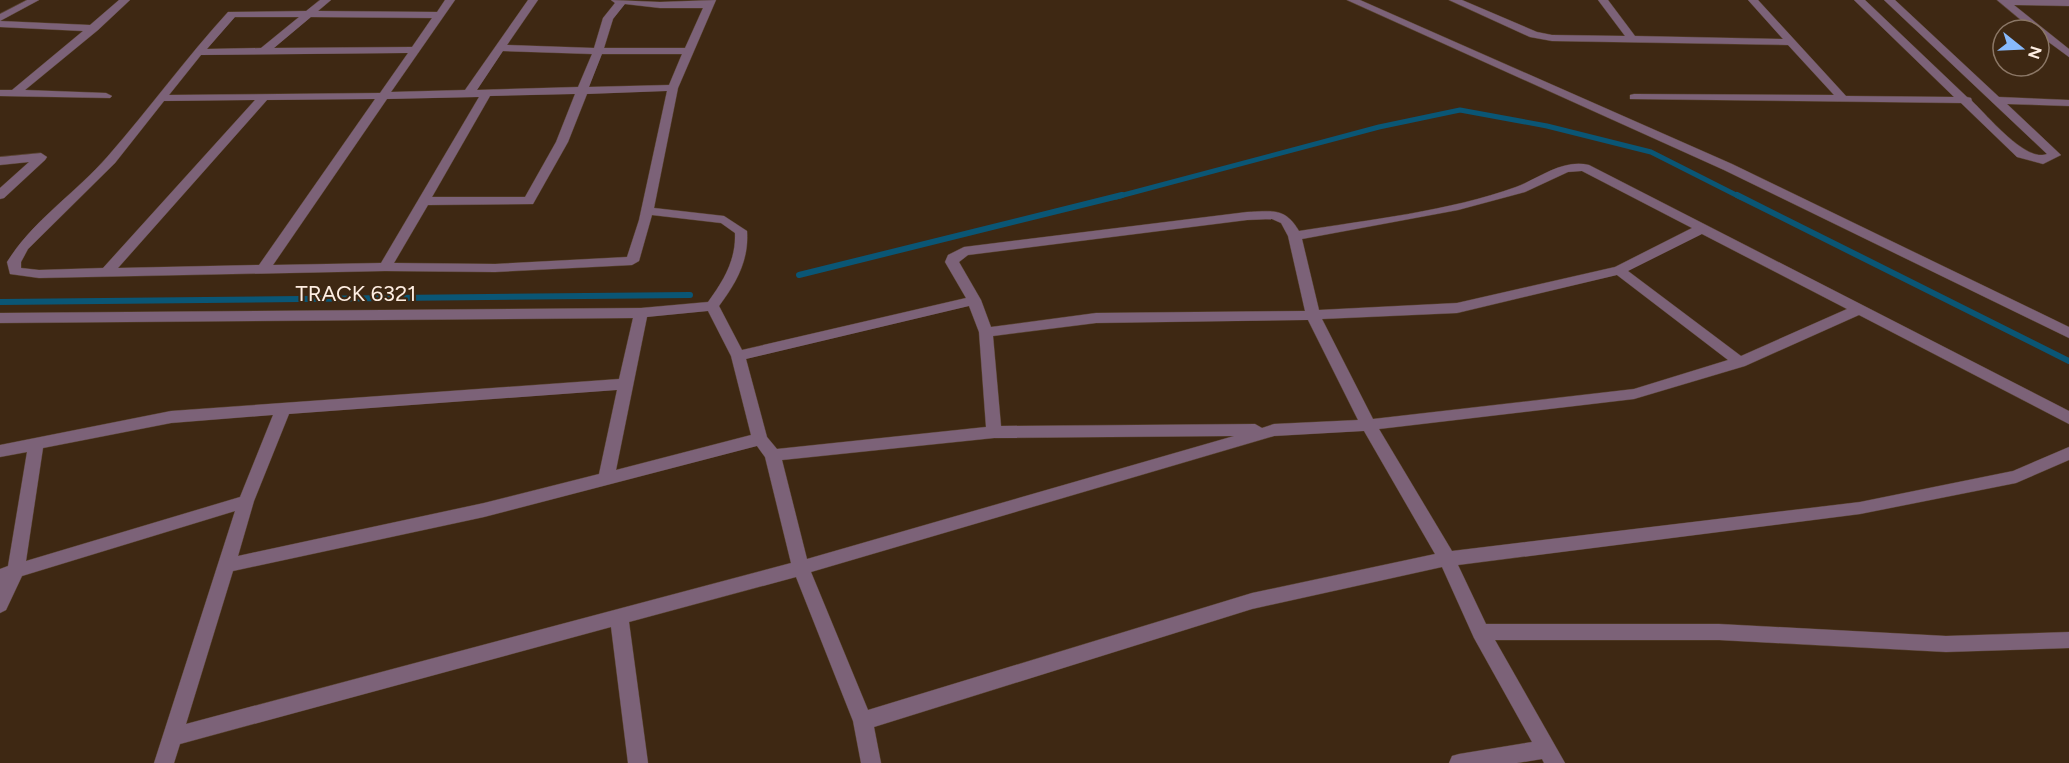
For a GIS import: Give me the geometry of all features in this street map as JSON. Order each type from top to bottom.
[{"type":"street","points":[[0,18],[34,0]]},
{"type":"street","points":[[15,93],[126,0]]},
{"type":"street","points":[[263,52],[326,0]]},
{"type":"street","points":[[263,269],[450,0]]},
{"type":"street","points":[[469,93],[533,0]]},
{"type":"street","points":[[422,201],[529,201],[562,142],[598,51],[608,18],[620,0],[660,5],[710,3],[673,88],[647,211],[632,261],[495,268],[385,267],[39,274],[15,271],[14,262],[23,247],[111,160],[198,52],[232,14],[439,15]]},
{"type":"street","points":[[1352,0],[1728,167],[2069,333]]},
{"type":"street","points":[[1454,0],[1534,35],[1552,38],[1792,42]]},
{"type":"street","points":[[1604,0],[1632,39]]},
{"type":"street","points":[[1753,0],[1843,99]]},
{"type":"street","points":[[1859,0],[2021,154],[2043,160],[2055,155],[1889,0]]},
{"type":"street","points":[[2003,1],[2069,3]]},
{"type":"street","points":[[2003,1],[2069,54]]},
{"type":"street","points":[[0,24],[94,28]]},
{"type":"street","points":[[500,48],[689,51]]},
{"type":"street","points":[[198,52],[414,50]]},
{"type":"street","points":[[162,98],[486,94],[673,88]]},
{"type":"street","points":[[0,93],[106,96]]},
{"type":"street","points":[[385,267],[486,94]]},
{"type":"street","points":[[107,272],[265,96]]},
{"type":"street","points":[[1634,97],[1997,100],[2069,103]]},
{"type":"street","points":[[0,161],[40,157],[0,195]]},
{"type":"street","points":[[1295,236],[1453,209],[1517,191],[1570,167],[1585,168],[2069,418]]},
{"type":"street","points":[[647,211],[724,220],[741,231],[743,248],[740,261],[712,306],[738,356],[760,439],[773,455],[801,568],[863,721],[869,762]]},
{"type":"street","points":[[994,432],[986,332],[974,300],[952,262],[957,254],[964,251],[1273,215],[1286,220],[1295,236],[1313,315],[1368,425],[1447,559],[1481,632],[1550,756],[1459,763]]},
{"type":"street","points":[[986,332],[1096,318],[1313,315],[1457,308],[1619,270],[1701,229]]},
{"type":"street","points":[[1619,270],[1740,362]]},
{"type":"street","points":[[738,356],[974,300]]},
{"type":"street","name":"TRACK 6321","points":[[0,318],[641,313],[712,306]]},
{"type":"street","points":[[773,455],[994,432],[1274,430],[1368,425],[1634,394],[1740,362],[1858,310]]},
{"type":"street","points":[[606,478],[641,313]]},
{"type":"street","points":[[0,451],[171,417],[625,384]]},
{"type":"street","points":[[164,763],[246,501],[283,409]]},
{"type":"street","points":[[172,737],[801,568],[1274,430]]},
{"type":"street","points":[[227,565],[484,510],[760,439]]},
{"type":"street","points":[[0,605],[36,444]]},
{"type":"street","points":[[863,721],[1252,601],[1447,559],[1860,508],[2016,477],[2069,453]]},
{"type":"street","points":[[8,573],[246,501]]},
{"type":"street","points":[[619,617],[638,763]]},
{"type":"street","points":[[1481,632],[1719,632],[1946,644],[2069,640]]},
{"type":"waterway","points":[[1116,197],[1379,127],[1460,110],[1547,126],[1651,152],[1740,197]]},
{"type":"waterway","points":[[799,275],[1122,195]]},
{"type":"waterway","points":[[1737,195],[2069,361]]},
{"type":"waterway","points":[[0,302],[690,295]]}]
